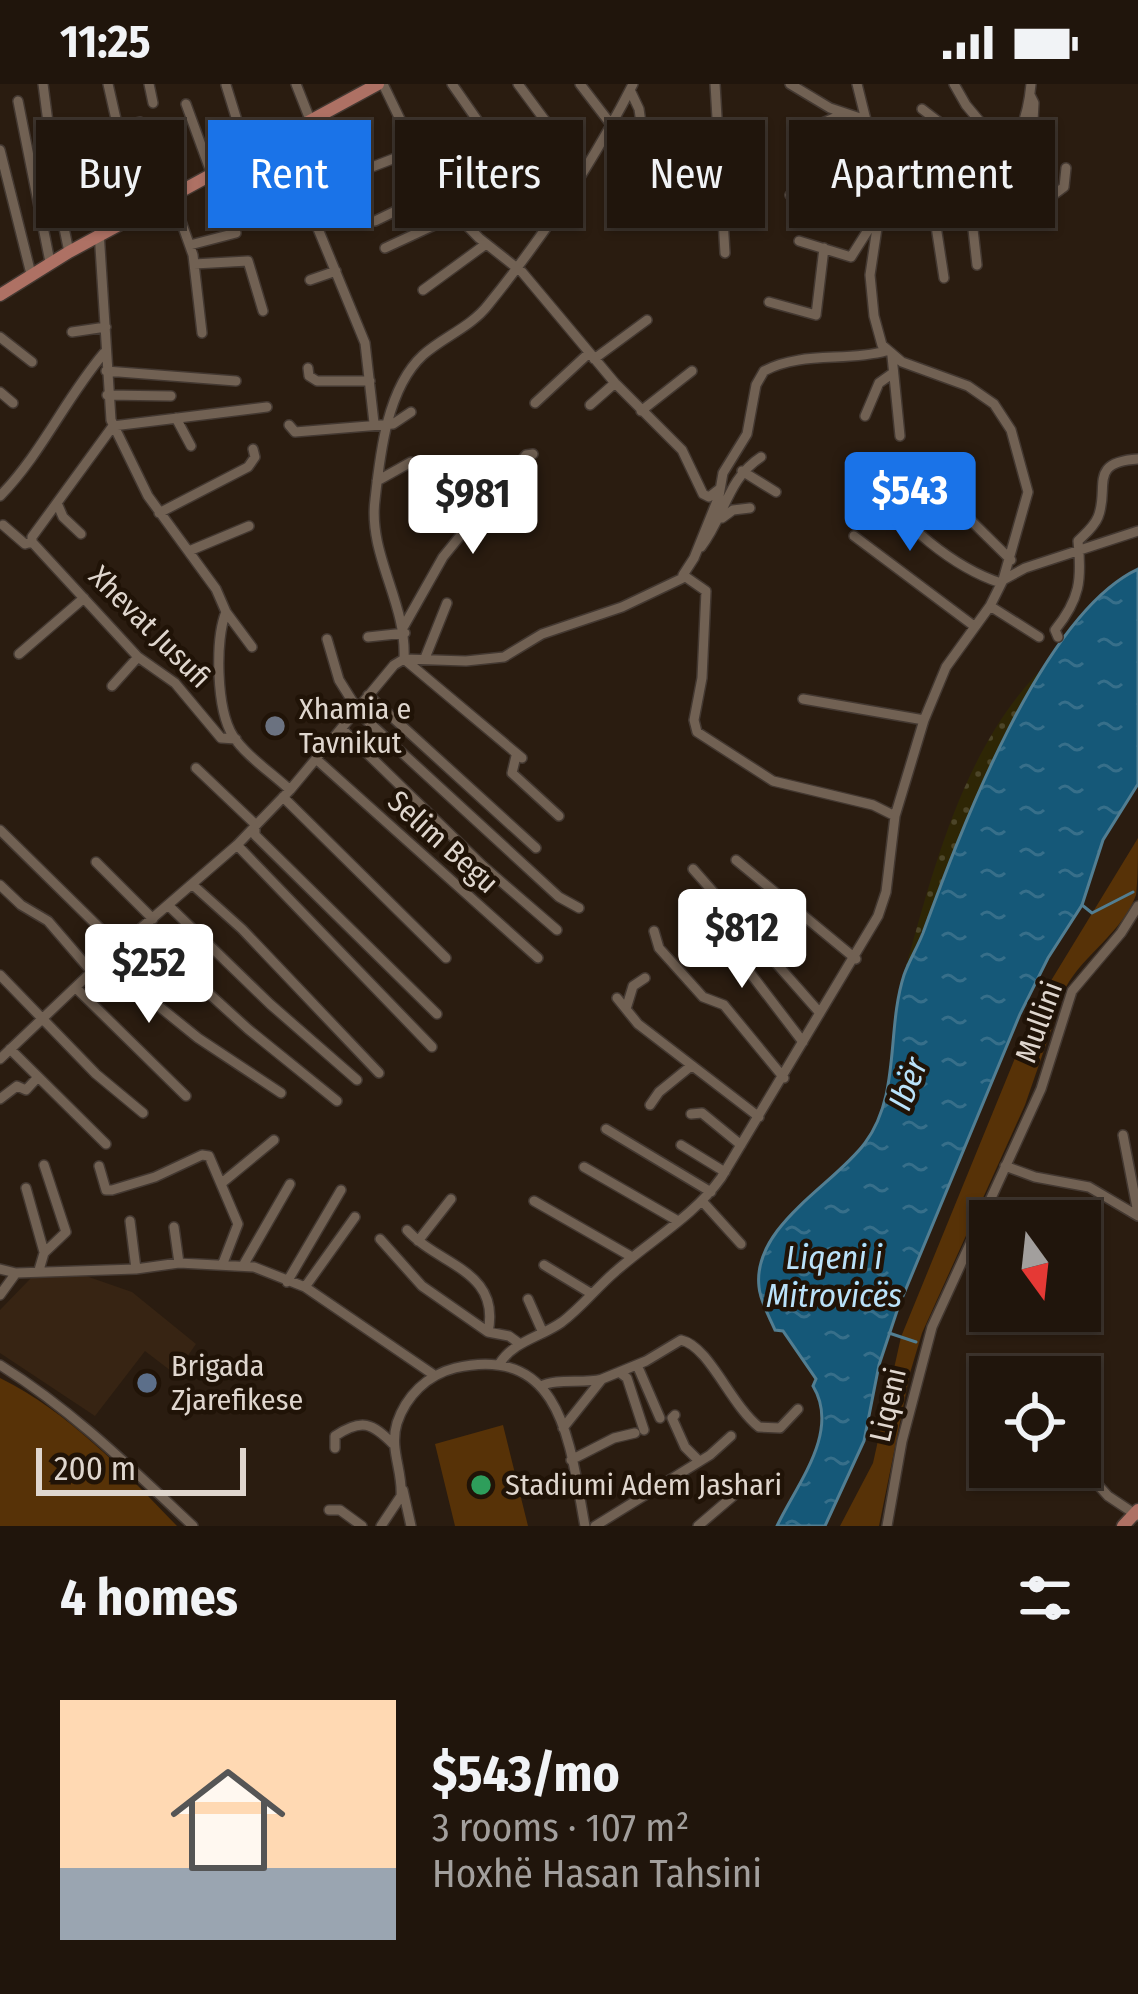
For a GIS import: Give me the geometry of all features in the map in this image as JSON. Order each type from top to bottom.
[{"type":"main road","points":[[315,120],[381,84]]},
{"type":"main road","points":[[0,295],[114,228]]},
{"type":"street","points":[[44,84],[69,252]]},
{"type":"street","points":[[108,84],[116,120]]},
{"type":"street","points":[[149,84],[153,103]]},
{"type":"street","points":[[296,84],[310,120]]},
{"type":"street","points":[[381,84],[400,120]]},
{"type":"street","points":[[452,84],[477,120]]},
{"type":"street","points":[[518,84],[545,120]]},
{"type":"street","points":[[580,84],[608,120]]},
{"type":"street","points":[[715,84],[725,253]]},
{"type":"street","points":[[790,84],[856,120]]},
{"type":"street","points":[[857,84],[866,120]]},
{"type":"street","points":[[954,84],[979,120]]},
{"type":"street","points":[[226,86],[237,120]]},
{"type":"street","points":[[612,120],[632,87]]},
{"type":"street","points":[[632,87],[641,120]]},
{"type":"street","points":[[1018,120],[1028,88]]},
{"type":"street","points":[[1028,88],[1034,103],[1032,139],[1050,191],[1064,187],[1066,168]]},
{"type":"street","points":[[18,101],[50,262]]},
{"type":"street","points":[[185,104],[208,164]]},
{"type":"street","points":[[922,109],[936,120]]},
{"type":"street","points":[[829,120],[845,113]]},
{"type":"street","points":[[559,816],[512,773],[519,757],[404,659],[404,629],[373,524],[389,423],[418,360],[485,309],[550,221],[607,128]]},
{"type":"street","points":[[0,149],[31,274]]},
{"type":"street","points":[[375,221],[395,211]]},
{"type":"street","points":[[102,228],[104,353],[113,426],[159,513],[252,647]]},
{"type":"street","points":[[184,228],[194,264],[202,333]]},
{"type":"street","points":[[318,228],[365,343],[374,423]]},
{"type":"street","points":[[385,248],[427,228]]},
{"type":"street","points":[[470,228],[516,265],[615,383],[682,450],[703,494],[709,497],[718,490]]},
{"type":"street","points":[[799,241],[854,256],[869,228]]},
{"type":"street","points":[[500,1363],[678,1221],[725,1172],[856,959],[886,892],[895,816],[940,678],[990,606],[1010,560],[1028,492],[1007,420],[976,391],[889,353],[878,336],[871,290],[877,228]]},
{"type":"street","points":[[936,228],[944,278]]},
{"type":"street","points":[[972,228],[976,265]]},
{"type":"street","points":[[190,245],[236,233]]},
{"type":"street","points":[[423,290],[486,244]]},
{"type":"street","points":[[769,302],[816,315],[824,248]]},
{"type":"street","points":[[194,264],[248,261],[263,310]]},
{"type":"street","points":[[310,280],[336,272]]},
{"type":"street","points":[[535,403],[592,356],[647,320]]},
{"type":"street","points":[[72,332],[106,327]]},
{"type":"street","points":[[0,337],[32,362]]},
{"type":"street","points":[[0,496],[29,466],[76,387],[104,353]]},
{"type":"street","points":[[889,353],[901,436]]},
{"type":"street","points":[[0,1058],[118,947],[237,845],[404,659],[504,657],[549,631],[622,607],[685,577],[723,473],[747,434],[758,377],[764,371],[795,361],[889,353]]},
{"type":"street","points":[[865,416],[876,387],[908,364]]},
{"type":"street","points":[[308,368],[309,376],[317,381],[370,381]]},
{"type":"street","points":[[106,369],[137,369]]},
{"type":"street","points":[[106,369],[236,381]]},
{"type":"street","points":[[642,413],[691,374]]},
{"type":"street","points":[[590,405],[615,383]]},
{"type":"street","points":[[0,392],[13,403]]},
{"type":"street","points":[[107,395],[171,395]]},
{"type":"street","points":[[32,542],[113,426],[266,406]]},
{"type":"street","points":[[289,425],[295,432],[389,423],[411,412]]},
{"type":"street","points":[[176,418],[191,446]]},
{"type":"street","points":[[159,513],[248,467],[255,457],[253,449]]},
{"type":"street","points":[[368,637],[404,629],[443,557],[526,455],[533,454]]},
{"type":"street","points":[[697,550],[718,521],[742,471],[761,457]]},
{"type":"street","points":[[1058,637],[1055,630],[1076,598],[1082,565],[1078,541],[1100,512],[1104,473],[1126,460],[1138,459]]},
{"type":"street","points":[[377,481],[411,462]]},
{"type":"street","points":[[854,470],[952,559],[1002,582]]},
{"type":"street","points":[[742,471],[776,492]]},
{"type":"street","points":[[942,492],[1010,560],[1025,568]]},
{"type":"street","points":[[57,503],[63,517],[81,534]]},
{"type":"street","points":[[718,521],[733,511],[750,508]]},
{"type":"street","name":"Xhevat Jusufi","points":[[3,525],[21,542],[32,542],[138,657],[175,682],[221,738],[236,739]]},
{"type":"street","points":[[189,551],[249,526]]},
{"type":"street","points":[[1091,527],[1104,542]]},
{"type":"street","points":[[1002,582],[1025,568],[1138,531]]},
{"type":"street","points":[[854,536],[974,626]]},
{"type":"street","points":[[943,570],[952,559]]},
{"type":"street","points":[[685,577],[706,591],[696,730],[773,781],[895,816]]},
{"type":"street","points":[[19,654],[85,598]]},
{"type":"street","points":[[424,658],[447,603]]},
{"type":"street","points":[[990,606],[1039,637]]},
{"type":"street","name":"Xhevat Jusufi","points":[[226,612],[220,680],[225,717],[236,739],[446,958]]},
{"type":"street","points":[[327,639],[339,680],[356,708],[559,897],[579,908]]},
{"type":"street","points":[[112,686],[138,657]]},
{"type":"street","points":[[368,695],[536,848]]},
{"type":"street","points":[[803,698],[924,720]]},
{"type":"street","points":[[342,729],[556,930]]},
{"type":"street","name":"Selim Begu","points":[[316,760],[538,958]]},
{"type":"street","points":[[196,768],[255,824],[255,836],[437,1014]]},
{"type":"street","points":[[0,830],[118,947]]},
{"type":"street","points":[[237,845],[432,1047]]},
{"type":"street","points":[[736,860],[856,959]]},
{"type":"street","points":[[96,862],[153,919]]},
{"type":"street","points":[[693,869],[820,1013]]},
{"type":"street","points":[[0,885],[48,921],[92,972]]},
{"type":"street","points":[[194,886],[242,929],[379,1073]]},
{"type":"street","name":"Mullini","points":[[1005,1166],[1048,1069],[1072,991],[1138,906]]},
{"type":"street","points":[[170,907],[357,1080]]},
{"type":"street","points":[[702,910],[803,1042]]},
{"type":"street","points":[[140,930],[248,1029],[337,1101]]},
{"type":"street","points":[[654,931],[659,948],[703,997],[724,1005],[784,1078]]},
{"type":"street","points":[[103,961],[198,1038],[281,1093]]},
{"type":"street","points":[[0,975],[96,1075],[143,1113]]},
{"type":"street","points":[[626,1009],[633,986],[644,978]]},
{"type":"street","points":[[76,988],[186,1096]]},
{"type":"street","points":[[617,998],[691,1066],[759,1118]]},
{"type":"street","points":[[10,1049],[106,1144]]},
{"type":"street","points":[[650,1105],[691,1066]]},
{"type":"street","points":[[0,1099],[17,1086],[26,1090],[38,1077]]},
{"type":"street","points":[[691,1114],[702,1113],[741,1145]]},
{"type":"street","points":[[606,1129],[706,1196],[741,1244]]},
{"type":"street","points":[[1123,1136],[1138,1215]]},
{"type":"street","points":[[223,1182],[274,1140]]},
{"type":"street","points":[[681,1145],[725,1172]]},
{"type":"street","points":[[99,1166],[106,1190],[112,1190],[205,1154],[213,1160],[238,1224],[223,1263]]},
{"type":"street","points":[[39,1270],[44,1253],[65,1232],[44,1165]]},
{"type":"street","points":[[1005,1166],[1089,1187],[1138,1215]]},
{"type":"street","name":"Liqeni","points":[[887,1526],[902,1441],[932,1327],[1005,1166]]},
{"type":"street","points":[[584,1167],[678,1221]]},
{"type":"street","points":[[244,1264],[290,1184]]},
{"type":"street","points":[[26,1188],[44,1253]]},
{"type":"street","points":[[287,1282],[341,1190]]},
{"type":"street","points":[[418,1241],[451,1199]]},
{"type":"street","points":[[534,1201],[632,1257]]},
{"type":"street","points":[[305,1287],[355,1217]]},
{"type":"street","points":[[130,1221],[136,1269]]},
{"type":"street","points":[[174,1227],[179,1264]]},
{"type":"street","points":[[407,1231],[480,1283],[490,1309],[488,1332]]},
{"type":"street","points":[[380,1239],[422,1286],[488,1332],[509,1336],[520,1344]]},
{"type":"street","points":[[0,1268],[16,1273],[244,1264],[305,1287],[434,1375]]},
{"type":"street","points":[[544,1265],[592,1294]]},
{"type":"street","points":[[0,1295],[16,1273]]},
{"type":"street","points":[[528,1299],[543,1333]]},
{"type":"street","points":[[541,1386],[602,1379],[685,1340],[702,1350],[728,1395],[759,1427],[781,1428],[799,1409]]},
{"type":"street","points":[[411,1526],[393,1444],[405,1405],[434,1375],[500,1363],[514,1366],[541,1386],[555,1405],[585,1526]]},
{"type":"street","points":[[0,1365],[86,1427],[193,1526]]},
{"type":"street","points":[[637,1365],[660,1418]]},
{"type":"street","points":[[571,1460],[614,1438],[640,1431],[627,1378],[619,1372]]},
{"type":"street","points":[[563,1428],[602,1379]]},
{"type":"street","points":[[675,1415],[672,1418],[685,1447],[699,1461]]},
{"type":"street","points":[[335,1448],[335,1436],[362,1423],[374,1425],[393,1444]]},
{"type":"street","points":[[595,1526],[731,1436]]},
{"type":"street","points":[[698,1526],[746,1485]]},
{"type":"street","points":[[381,1526],[402,1488]]},
{"type":"street","points":[[1101,1488],[1130,1519]]},
{"type":"street","points":[[1091,1489],[1130,1519]]},
{"type":"street","points":[[329,1510],[340,1510],[362,1526]]},
{"type":"street","points":[[390,1516],[406,1515],[411,1526]]},
{"type":"shaded area","points":[[1138,838],[1136,895],[1130,909],[1066,987],[1025,1105],[982,1200],[969,1200],[969,1229],[922,1333],[910,1373],[879,1526],[840,1526],[873,1463],[901,1337],[1049,984]]},
{"type":"shaded area","points":[[86,1276],[132,1292],[196,1344],[175,1374],[145,1351],[95,1416],[0,1353],[0,1310],[31,1278]]},
{"type":"shaded area","points":[[0,1378],[73,1425],[177,1526],[0,1526]]},
{"type":"shaded area","name":"Stadiumi Adem Jashari","points":[[503,1425],[528,1526],[455,1526],[435,1444]]},
{"type":"sand","points":[[1050,661],[1003,738],[904,974],[941,849],[974,767],[1021,693]]},
{"type":"water","name":"Liqeni i Mitrovicës","points":[[1138,569],[1138,784],[1103,840],[1082,905],[1020,1014],[898,1308],[879,1365],[864,1441],[825,1526],[777,1526],[813,1458],[822,1422],[813,1386],[816,1379],[783,1331],[775,1330],[763,1303],[760,1265],[781,1226],[851,1159],[876,1124],[888,1083],[904,975],[1008,731],[1069,631],[1102,594]]},
{"type":"waterway","points":[[1082,905],[1092,913],[1133,892]]},
{"type":"waterway","points":[[889,1333],[916,1342]]},
{"type":"place","name":"Xhamia e Tavnikut","points":[[275,726]]},
{"type":"place","name":"Brigada Zjarefikese","points":[[147,1383]]},
{"type":"place","name":"Stadiumi Adem Jashari","points":[[481,1485]]},
{"type":"water label","name":"Ibër","points":[[908,1084]]}]
